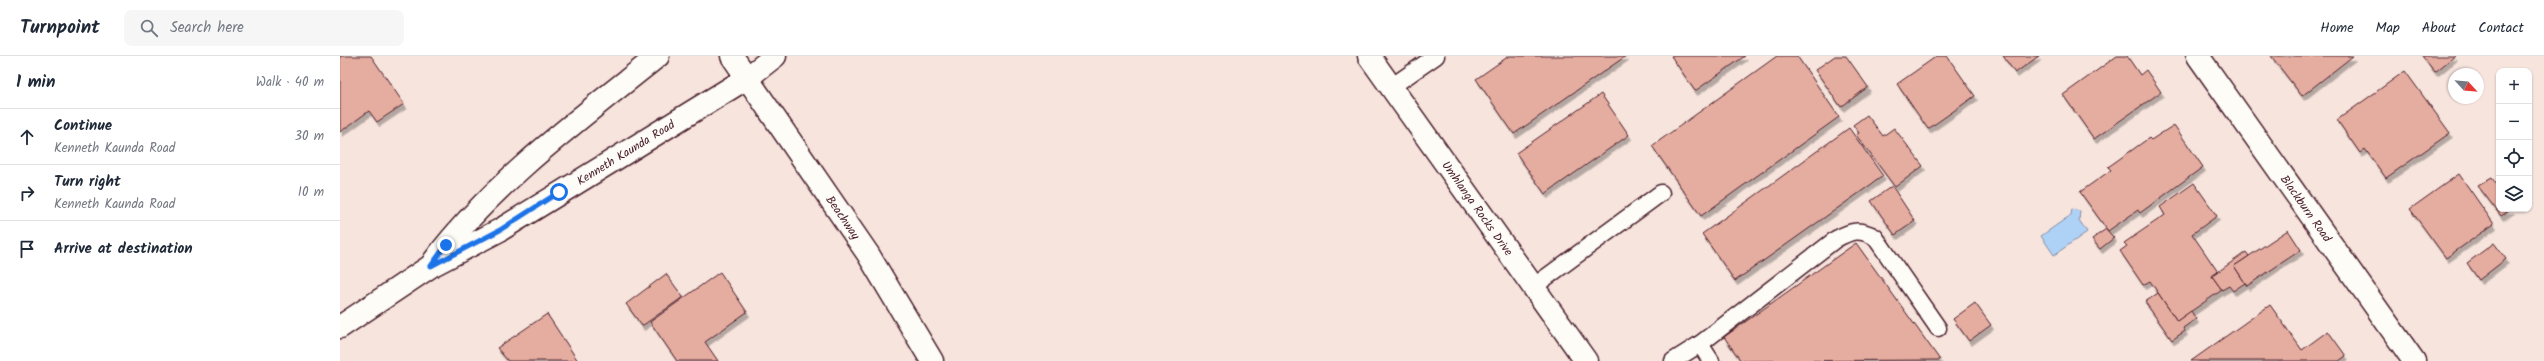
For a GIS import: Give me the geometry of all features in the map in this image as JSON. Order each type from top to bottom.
[{"type":"main road","name":"Kenneth Kaunda Road","points":[[431,266],[472,216],[576,121],[658,56]]},
{"type":"main road","name":"Beachway","points":[[732,56],[868,254],[932,361]]},
{"type":"main road","name":"Kenneth Kaunda Road","points":[[340,327],[431,266],[500,230],[747,78],[775,56]]},
{"type":"main road","name":"Umhlanga Rocks Drive","points":[[1369,56],[1586,361]]},
{"type":"main road","name":"Blackburn Road","points":[[2198,56],[2414,361]]},
{"type":"lane","points":[[1391,87],[1436,56]]},
{"type":"lane","points":[[1533,287],[1661,193]]},
{"type":"lane","points":[[1673,361],[1700,344],[1836,239],[1853,230],[1864,231],[1875,237],[1938,328]]},
{"type":"lane","points":[[1700,344],[1711,361]]},
{"type":"water","points":[[2072,209],[2080,211],[2079,220],[2087,232],[2054,255],[2041,236],[2071,215]]},
{"type":"building","points":[[340,56],[371,56],[404,104],[377,122],[369,111],[340,132]]},
{"type":"building","points":[[1509,56],[1626,56],[1514,134],[1476,79]]},
{"type":"building","points":[[1671,56],[1745,56],[1695,91]]},
{"type":"building","points":[[1777,56],[1797,56],[1839,117],[1701,216],[1652,146]]},
{"type":"building","points":[[1835,56],[1846,56],[1868,87],[1841,107],[1815,70]]},
{"type":"building","points":[[1937,56],[1947,56],[1975,96],[1928,129],[1897,84]]},
{"type":"building","points":[[2003,56],[2039,56],[2015,73]]},
{"type":"building","points":[[2117,56],[2127,56],[2140,75],[2146,70],[2161,92],[2094,139],[2063,95]]},
{"type":"building","points":[[2271,56],[2353,56],[2302,96]]},
{"type":"building","points":[[2422,56],[2455,56],[2435,72]]},
{"type":"building","points":[[2405,71],[2450,133],[2386,178],[2365,149],[2360,153],[2337,120]]},
{"type":"building","points":[[1601,94],[1629,135],[1545,194],[1516,153]]},
{"type":"building","points":[[1867,115],[1883,136],[1894,128],[1923,166],[1895,187],[1856,135],[1859,133],[1853,125]]},
{"type":"building","points":[[2174,125],[2203,167],[2140,213],[2138,210],[2108,231],[2080,192],[2111,170],[2108,167],[2149,138],[2151,140]]},
{"type":"building","points":[[1849,128],[1883,176],[1735,281],[1702,234]]},
{"type":"building","points":[[2459,174],[2494,224],[2446,258],[2410,209]]},
{"type":"building","points":[[2492,178],[2496,184],[2496,209],[2478,186]]},
{"type":"building","points":[[2194,183],[2217,216],[2192,234],[2218,272],[2212,276],[2222,290],[2177,321],[2150,281],[2143,285],[2120,251],[2127,246],[2124,243],[2165,215],[2160,207]]},
{"type":"building","points":[[1892,186],[1915,221],[1895,235],[1871,201]]},
{"type":"building","points":[[2498,212],[2507,212],[2501,216]]},
{"type":"building","points":[[2106,229],[2114,238],[2100,249],[2092,239]]},
{"type":"building","points":[[2288,230],[2301,250],[2247,286],[2234,266]]},
{"type":"building","points":[[1856,243],[1940,360],[1741,361],[1724,337]]},
{"type":"building","points":[[2494,243],[2506,259],[2479,280],[2467,263]]},
{"type":"building","points":[[2246,252],[2249,256],[2234,266],[2245,283],[2233,291],[2229,286],[2222,290],[2212,276]]},
{"type":"building","points":[[720,272],[747,312],[705,342],[718,361],[677,361],[650,322]]},
{"type":"building","points":[[666,274],[683,297],[642,326],[626,304]]},
{"type":"building","points":[[2158,293],[2177,321],[2191,311],[2196,319],[2183,328],[2185,331],[2172,340],[2145,302]]},
{"type":"building","points":[[1975,303],[1991,325],[1969,341],[1953,319]]},
{"type":"building","points":[[2270,305],[2302,350],[2328,331],[2346,356],[2339,361],[2191,361]]},
{"type":"building","points":[[547,314],[578,361],[508,361],[497,348]]},
{"type":"route","points":[[446,245],[431,266],[500,230],[559,192]]}]
